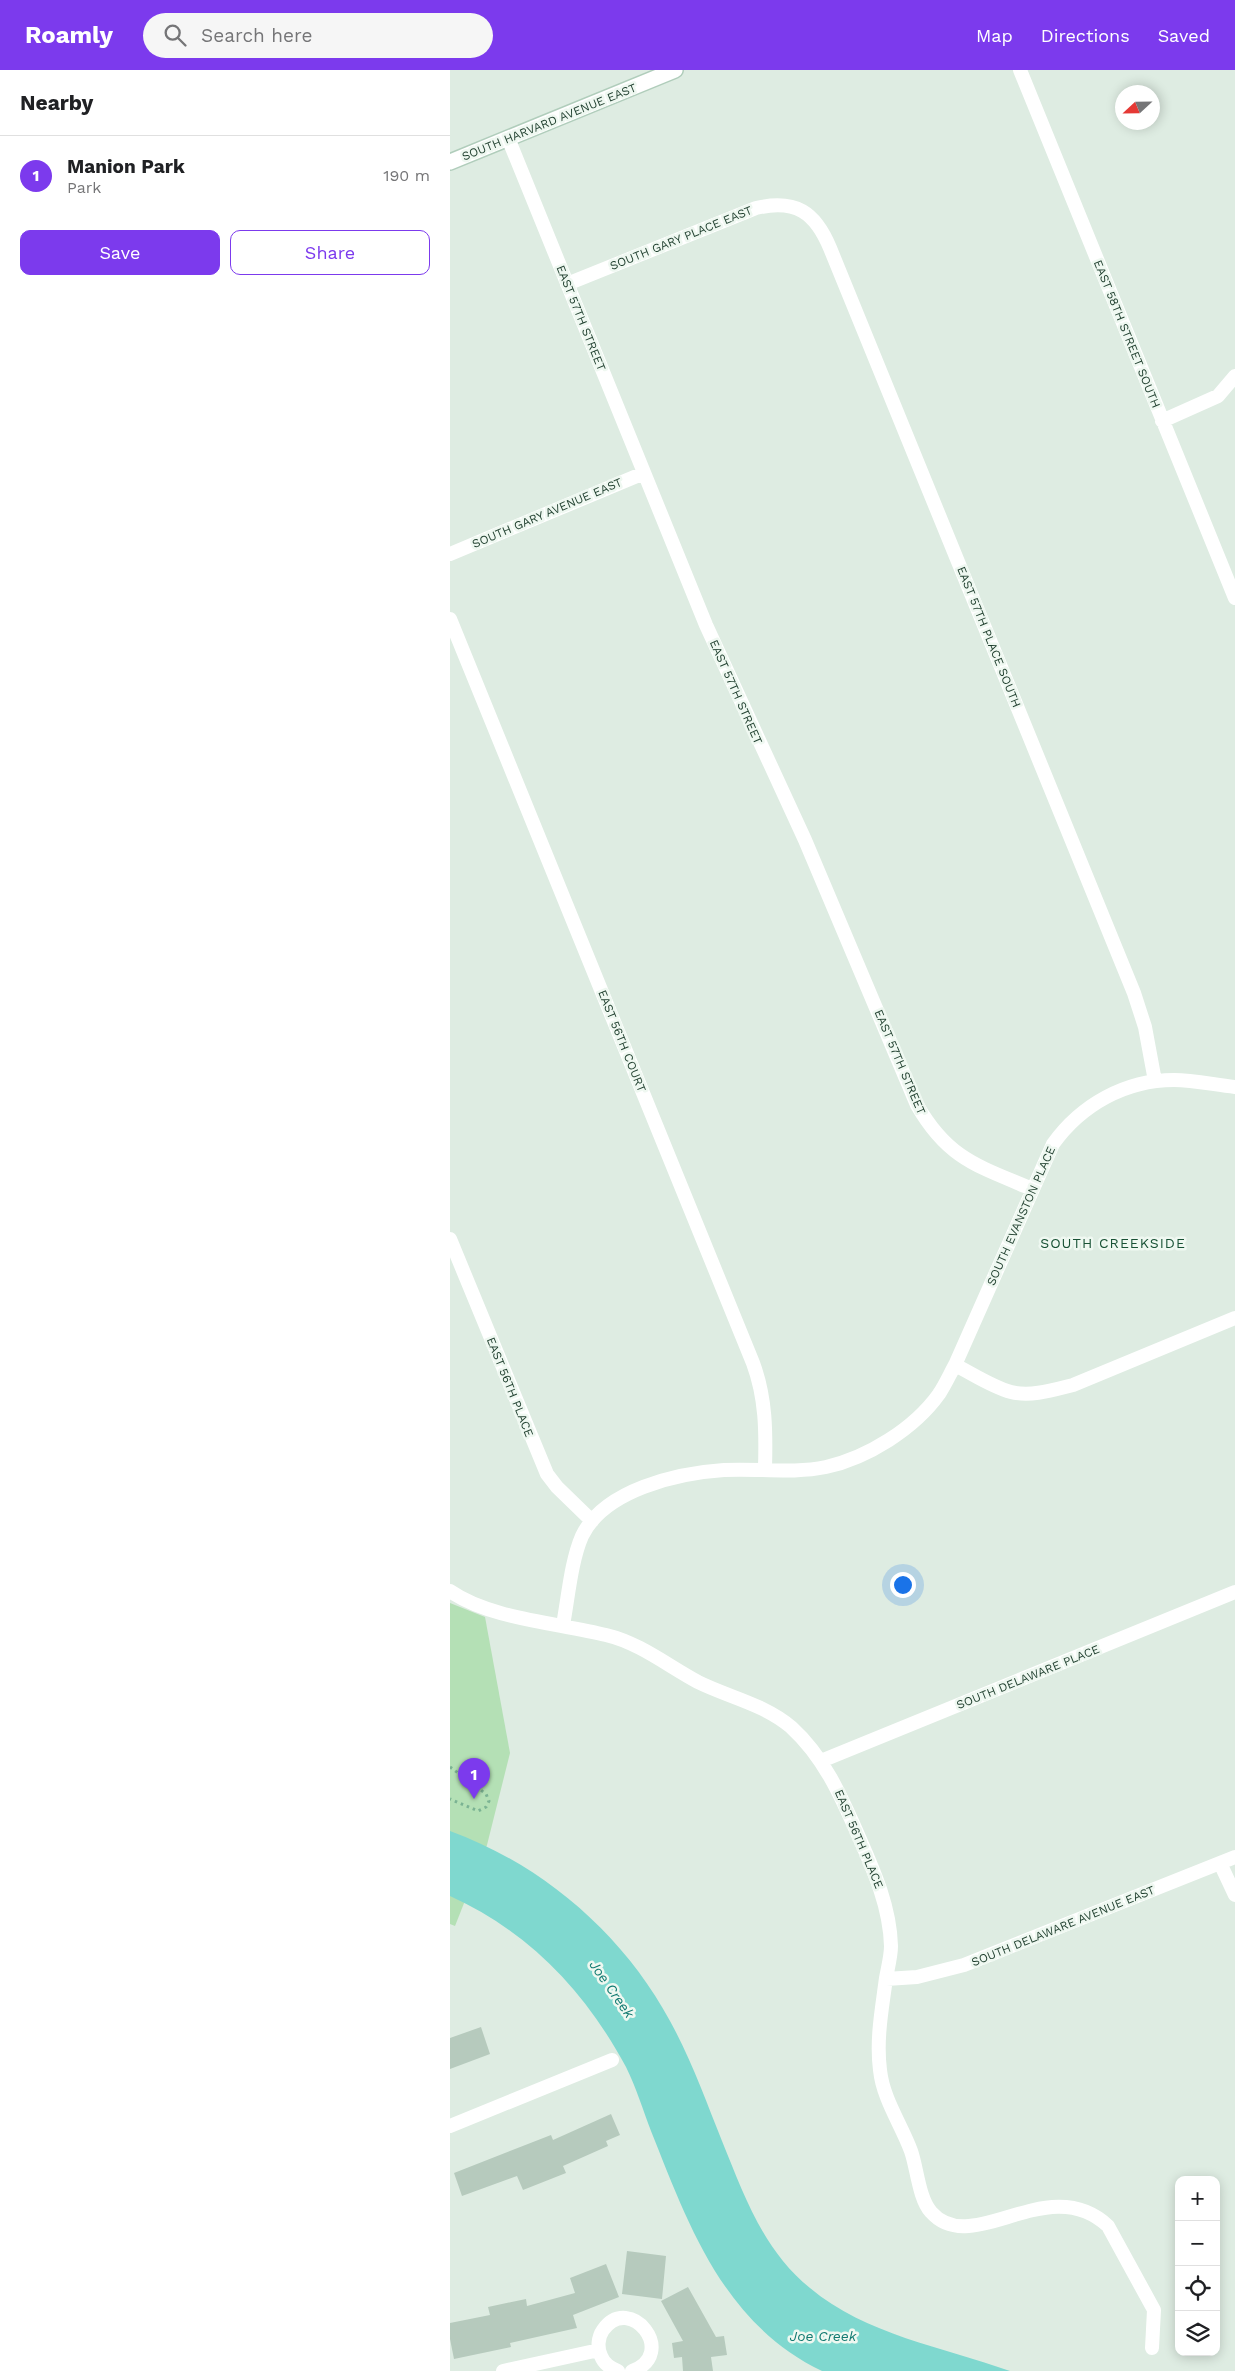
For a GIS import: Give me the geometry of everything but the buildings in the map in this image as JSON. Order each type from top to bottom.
[{"type":"main road","name":"SOUTH HARVARD AVENUE EAST","points":[[450,162],[676,70]]},
{"type":"street","name":"EAST 58TH STREET SOUTH","points":[[1020,70],[1235,598]]},
{"type":"street","name":"EAST 57TH STREET","points":[[508,138],[706,625],[805,840],[917,1105],[938,1138],[953,1150],[975,1164],[1032,1189]]},
{"type":"street","name":"SOUTH GARY PLACE EAST","points":[[567,284],[756,208],[771,204],[797,208]]},
{"type":"street","name":"EAST 57TH PLACE SOUTH","points":[[797,208],[814,218],[823,230],[1134,992],[1145,1027],[1155,1081]]},
{"type":"street","points":[[1162,421],[1218,396],[1235,376]]},
{"type":"street","name":"SOUTH GARY AVENUE EAST","points":[[450,554],[644,473]]},
{"type":"street","name":"EAST 56TH COURT","points":[[450,619],[760,1381],[764,1405],[765,1469]]},
{"type":"street","name":"SOUTH EVANSTON PLACE","points":[[563,1625],[576,1557],[582,1537],[592,1521],[612,1503],[630,1493],[672,1478],[724,1470],[802,1470],[826,1467],[845,1461],[873,1448],[906,1427],[924,1411],[939,1394],[955,1365],[1053,1144],[1064,1128],[1082,1112],[1106,1097],[1129,1087],[1155,1081],[1177,1080],[1235,1087]]},
{"type":"street","name":"EAST 56TH PLACE","points":[[450,1239],[547,1474],[557,1487],[592,1521]]},
{"type":"street","points":[[955,1365],[1011,1392],[1031,1394],[1050,1391],[1082,1382],[1235,1318]]},
{"type":"street","name":"EAST 56TH PLACE","points":[[450,1591],[459,1597],[507,1614],[611,1636],[638,1647],[699,1682],[770,1712],[795,1731],[821,1761],[836,1785],[882,1894],[891,1948],[879,2026],[880,2070],[883,2089],[905,2135],[928,2210],[942,2223],[960,2227],[1059,2206],[1084,2210],[1098,2217],[1108,2226],[1154,2310],[1152,2348]]},
{"type":"street","name":"SOUTH DELAWARE PLACE","points":[[821,1761],[1235,1592]]},
{"type":"street","name":"SOUTH DELAWARE AVENUE EAST","points":[[886,1979],[917,1977],[964,1966],[1235,1857]]},
{"type":"street","points":[[1220,1863],[1235,1894]]},
{"type":"street","points":[[450,2126],[612,2060]]},
{"type":"street","points":[[618,2371],[606,2364],[599,2350],[601,2333],[610,2323],[626,2319],[639,2323],[650,2335],[651,2352],[645,2364],[632,2371]]},
{"type":"street","points":[[503,2371],[599,2350]]},
{"type":"path","points":[[450,1767],[486,1794],[489,1801],[486,1806],[478,1811],[450,1799]]},
{"type":"green space","points":[[450,1603],[485,1617],[510,1753],[487,1845],[455,1926],[450,1924]]},
{"type":"water","name":"Joe Creek","points":[[450,1831],[484,1845],[548,1883],[577,1906],[629,1959],[651,1989],[678,2035],[747,2201],[767,2239],[794,2273],[810,2288],[832,2304],[880,2329],[1010,2371],[822,2371],[788,2351],[759,2327],[734,2299],[714,2269],[696,2236],[665,2167],[630,2075],[610,2039],[592,2013],[552,1966],[530,1946],[505,1927],[450,1896]]},
{"type":"place","name":"Manion Park","points":[[474,1799]]},
{"type":"district","name":"SOUTH CREEKSIDE","points":[[1113,1243]]}]
